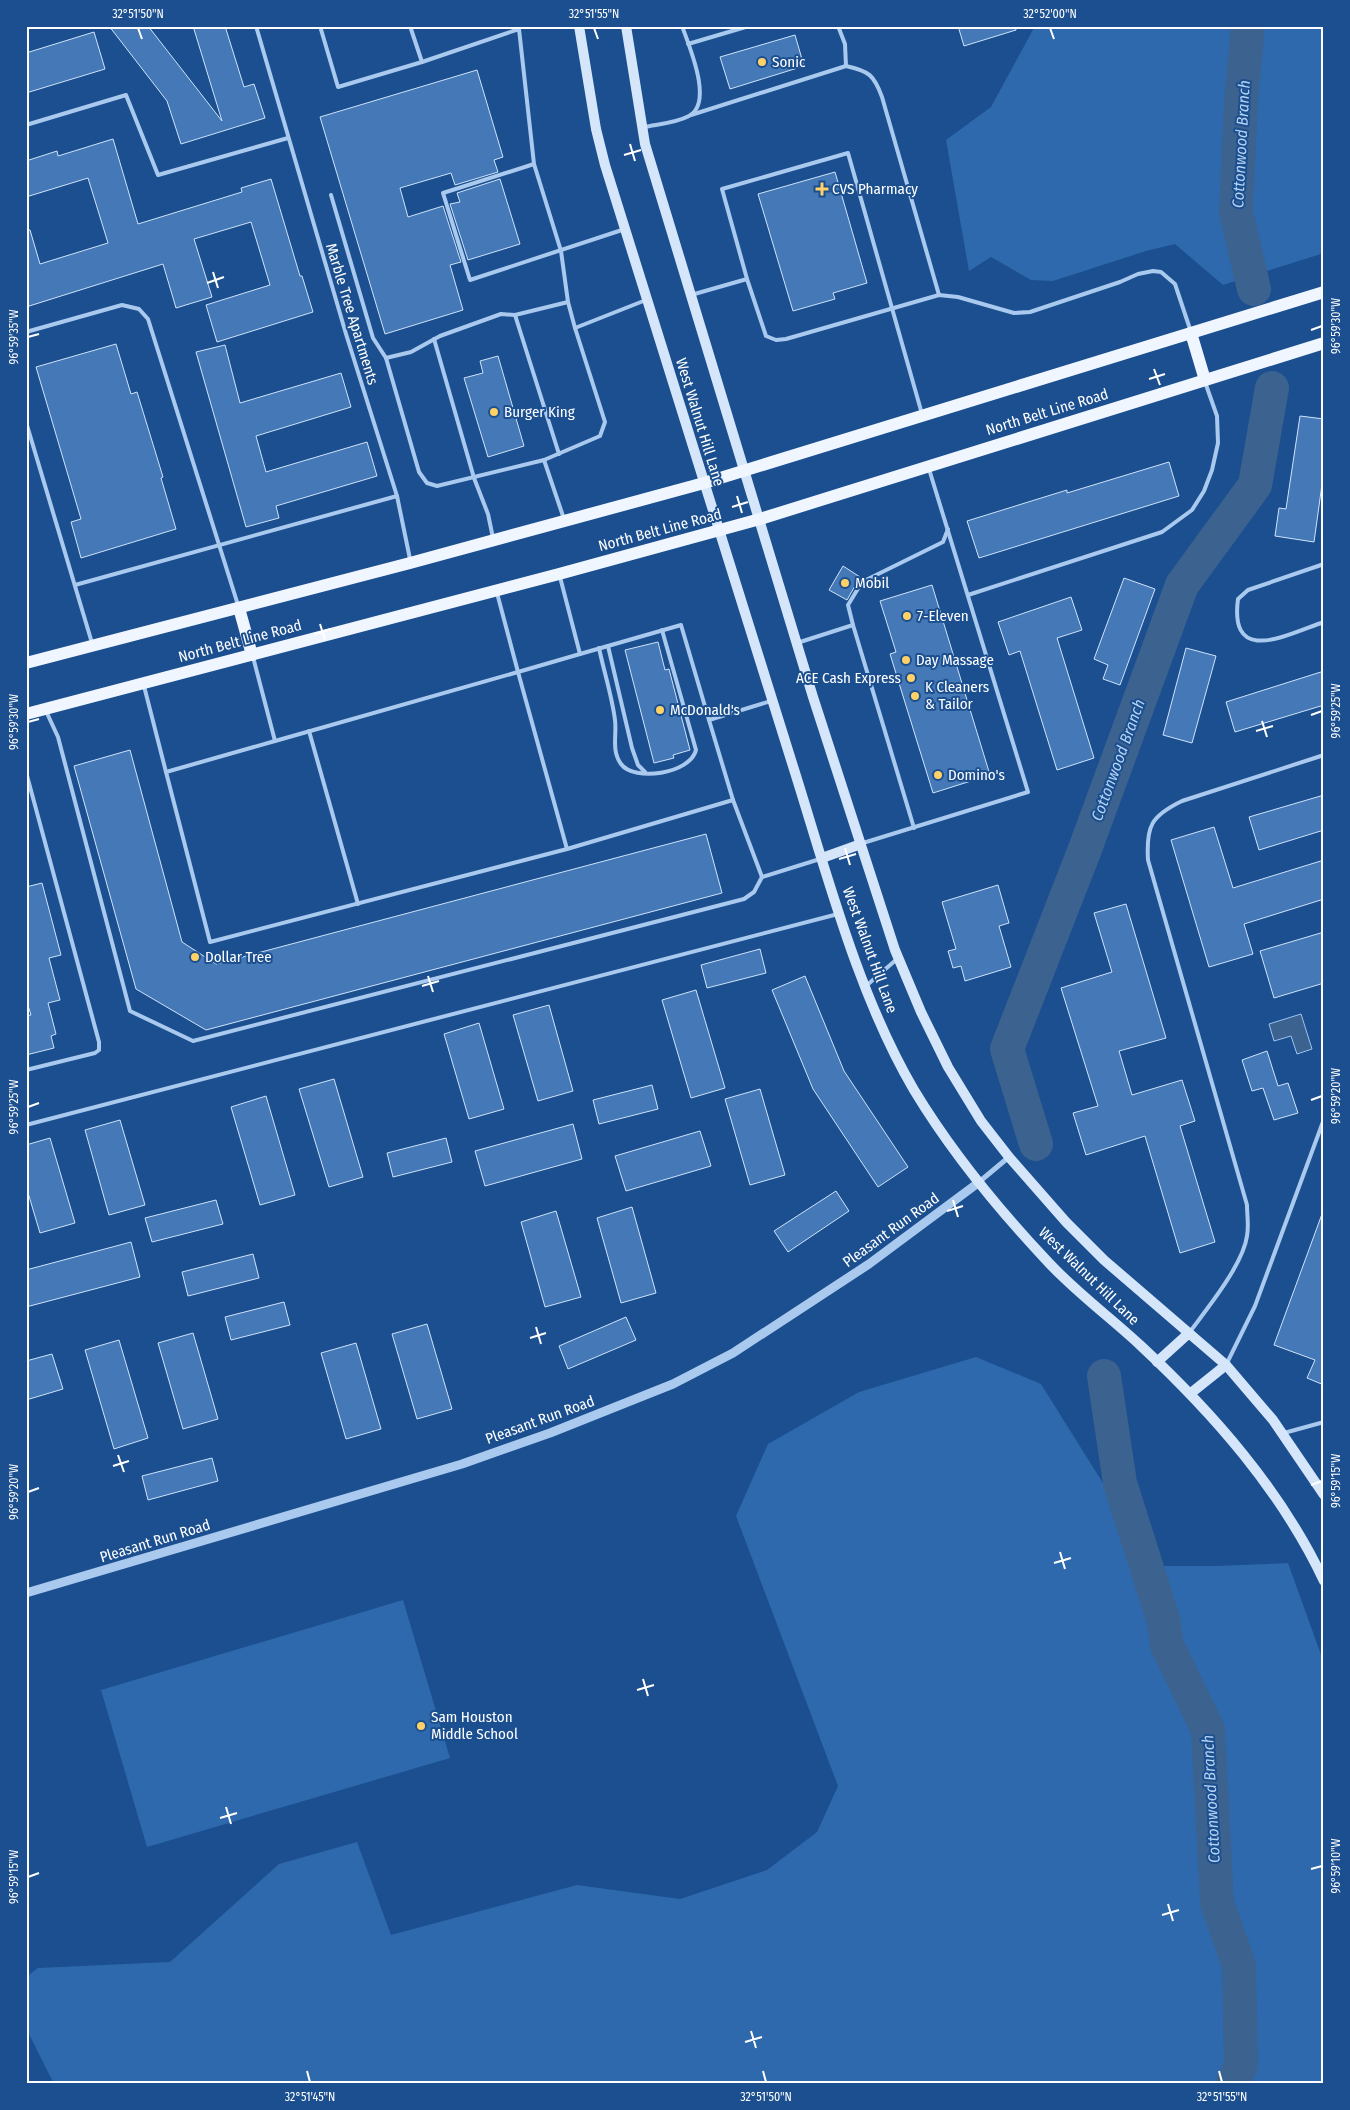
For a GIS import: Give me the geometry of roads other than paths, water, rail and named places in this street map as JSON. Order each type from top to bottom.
[{"type":"main road","name":"West Walnut Hill Lane","points":[[579,26],[596,129],[605,165],[718,531],[822,858],[865,987],[882,1029],[915,1091],[978,1183],[1051,1265],[1191,1393],[1245,1455],[1292,1522],[1324,1581]]},
{"type":"main road","name":"West Walnut Hill Lane","points":[[626,26],[645,144],[746,471],[797,644],[898,958],[921,1012],[948,1067],[982,1121],[1009,1157],[1066,1222],[1104,1260],[1226,1365],[1282,1434],[1324,1495]]},
{"type":"main road","points":[[26,663],[410,563],[746,471],[1324,292]]},
{"type":"main road","points":[[1191,333],[1204,380]]},
{"type":"main road","name":"North Belt Line Road","points":[[26,714],[560,574],[760,519],[1324,343]]},
{"type":"main road","points":[[239,608],[252,655]]},
{"type":"main road","points":[[822,858],[861,844]]},
{"type":"main road","points":[[1158,1362],[1188,1333]]},
{"type":"main road","points":[[1191,1393],[1226,1365]]},
{"type":"street","name":"Pleasant Run Road","points":[[26,1593],[462,1464],[550,1433],[673,1384],[733,1353],[861,1269],[978,1183],[1009,1157]]},
{"type":"lane","name":"Marble Tree Apartments","points":[[256,26],[288,138],[397,496],[410,563]]},
{"type":"lane","points":[[320,26],[338,87],[422,62],[519,28],[534,164],[561,251],[568,302],[575,328],[605,422],[600,436],[544,460],[437,486],[427,483],[420,472],[386,358],[373,338],[330,195]]},
{"type":"lane","points":[[410,26],[422,62]]},
{"type":"lane","points":[[682,26],[698,74],[700,90],[698,108],[691,115]]},
{"type":"lane","points":[[688,44],[749,26]]},
{"type":"lane","points":[[838,26],[845,44],[846,66]]},
{"type":"lane","points":[[642,127],[675,121],[846,66],[865,70],[876,82],[939,295]]},
{"type":"lane","points":[[26,125],[126,95],[158,175],[288,138]]},
{"type":"lane","points":[[922,416],[890,308],[848,153],[722,189],[747,279],[766,336],[776,340],[786,339],[890,308],[939,295],[958,298],[1014,313],[1030,312],[1120,282],[1138,274],[1153,271],[1162,272],[1175,284],[1191,333]]},
{"type":"lane","points":[[534,164],[444,193],[470,280],[625,229]]},
{"type":"lane","points":[[692,295],[747,279]]},
{"type":"lane","points":[[575,328],[646,300]]},
{"type":"lane","points":[[386,358],[411,352],[434,339],[501,314],[515,315],[568,302]]},
{"type":"lane","points":[[26,332],[122,305],[140,309],[148,318],[239,608]]},
{"type":"lane","points":[[515,315],[559,454]]},
{"type":"lane","points":[[434,339],[474,478],[488,514],[494,540]]},
{"type":"lane","points":[[968,595],[1162,532],[1192,510],[1204,491],[1212,470],[1218,443],[1216,416],[1204,380]]},
{"type":"lane","points":[[26,422],[93,646]]},
{"type":"lane","points":[[544,460],[565,521]]},
{"type":"lane","points":[[861,844],[1028,792],[928,466]]},
{"type":"lane","points":[[75,585],[397,496]]},
{"type":"lane","points":[[914,828],[848,605],[862,582],[943,542],[948,529]]},
{"type":"lane","points":[[1324,564],[1248,590],[1238,598],[1236,612],[1240,627],[1245,636],[1256,641],[1266,641],[1324,622]]},
{"type":"lane","points":[[560,574],[580,654]]},
{"type":"lane","points":[[496,591],[567,849]]},
{"type":"lane","points":[[166,772],[681,625],[733,800],[762,878]]},
{"type":"lane","points":[[797,644],[853,625]]},
{"type":"lane","points":[[599,648],[615,720],[614,742],[622,766],[632,772],[648,773],[665,772],[681,768],[694,757],[696,750],[662,630]]},
{"type":"lane","points":[[608,646],[632,748],[638,765],[648,773]]},
{"type":"lane","points":[[252,655],[275,741]]},
{"type":"lane","points":[[143,683],[210,942],[567,849],[733,800]]},
{"type":"lane","points":[[709,720],[772,701]]},
{"type":"lane","points":[[45,709],[58,737],[130,1011],[193,1041],[744,899],[754,892],[762,878],[822,858]]},
{"type":"lane","points":[[309,732],[358,904]]},
{"type":"lane","points":[[1188,1333],[1218,1293],[1237,1263],[1247,1237],[1247,1205],[1148,860],[1147,839],[1153,822],[1165,810],[1182,801],[1324,756]]},
{"type":"lane","points":[[26,772],[99,1042],[98,1050],[95,1053],[26,1070]]},
{"type":"lane","points":[[26,1125],[840,914]]},
{"type":"lane","points":[[865,987],[898,958]]},
{"type":"lane","points":[[1226,1365],[1255,1306],[1324,1119]]},
{"type":"lane","points":[[1282,1434],[1324,1422]]},
{"type":"waterway","name":"Cottonwood Branch","points":[[1248,26],[1241,100],[1236,212],[1254,289]]},
{"type":"waterway","name":"Cottonwood Branch","points":[[1036,1144],[1007,1049],[1085,849],[1182,585],[1255,485],[1272,388]]},
{"type":"waterway","name":"Cottonwood Branch","points":[[1104,1376],[1120,1483],[1163,1619],[1167,1645],[1208,1730],[1217,1903],[1239,1965],[1241,2065],[1232,2084]]},
{"type":"place","name":"Sonic","points":[[762,62]]},
{"type":"place","name":"CVS Pharmacy","points":[[822,189]]},
{"type":"place","name":"Burger King","points":[[494,412]]},
{"type":"place","name":"Mobil","points":[[845,583]]},
{"type":"place","name":"7-Eleven","points":[[907,616]]},
{"type":"place","name":"Day Massage","points":[[906,660]]},
{"type":"place","name":"ACE Cash Express","points":[[911,678]]},
{"type":"place","name":"K Cleaners & Tailor","points":[[915,696]]},
{"type":"place","name":"McDonald's","points":[[660,710]]},
{"type":"place","name":"Domino's","points":[[938,775]]},
{"type":"place","name":"Dollar Tree","points":[[195,957]]},
{"type":"place","name":"Sam Houston Middle School","points":[[421,1726]]}]
